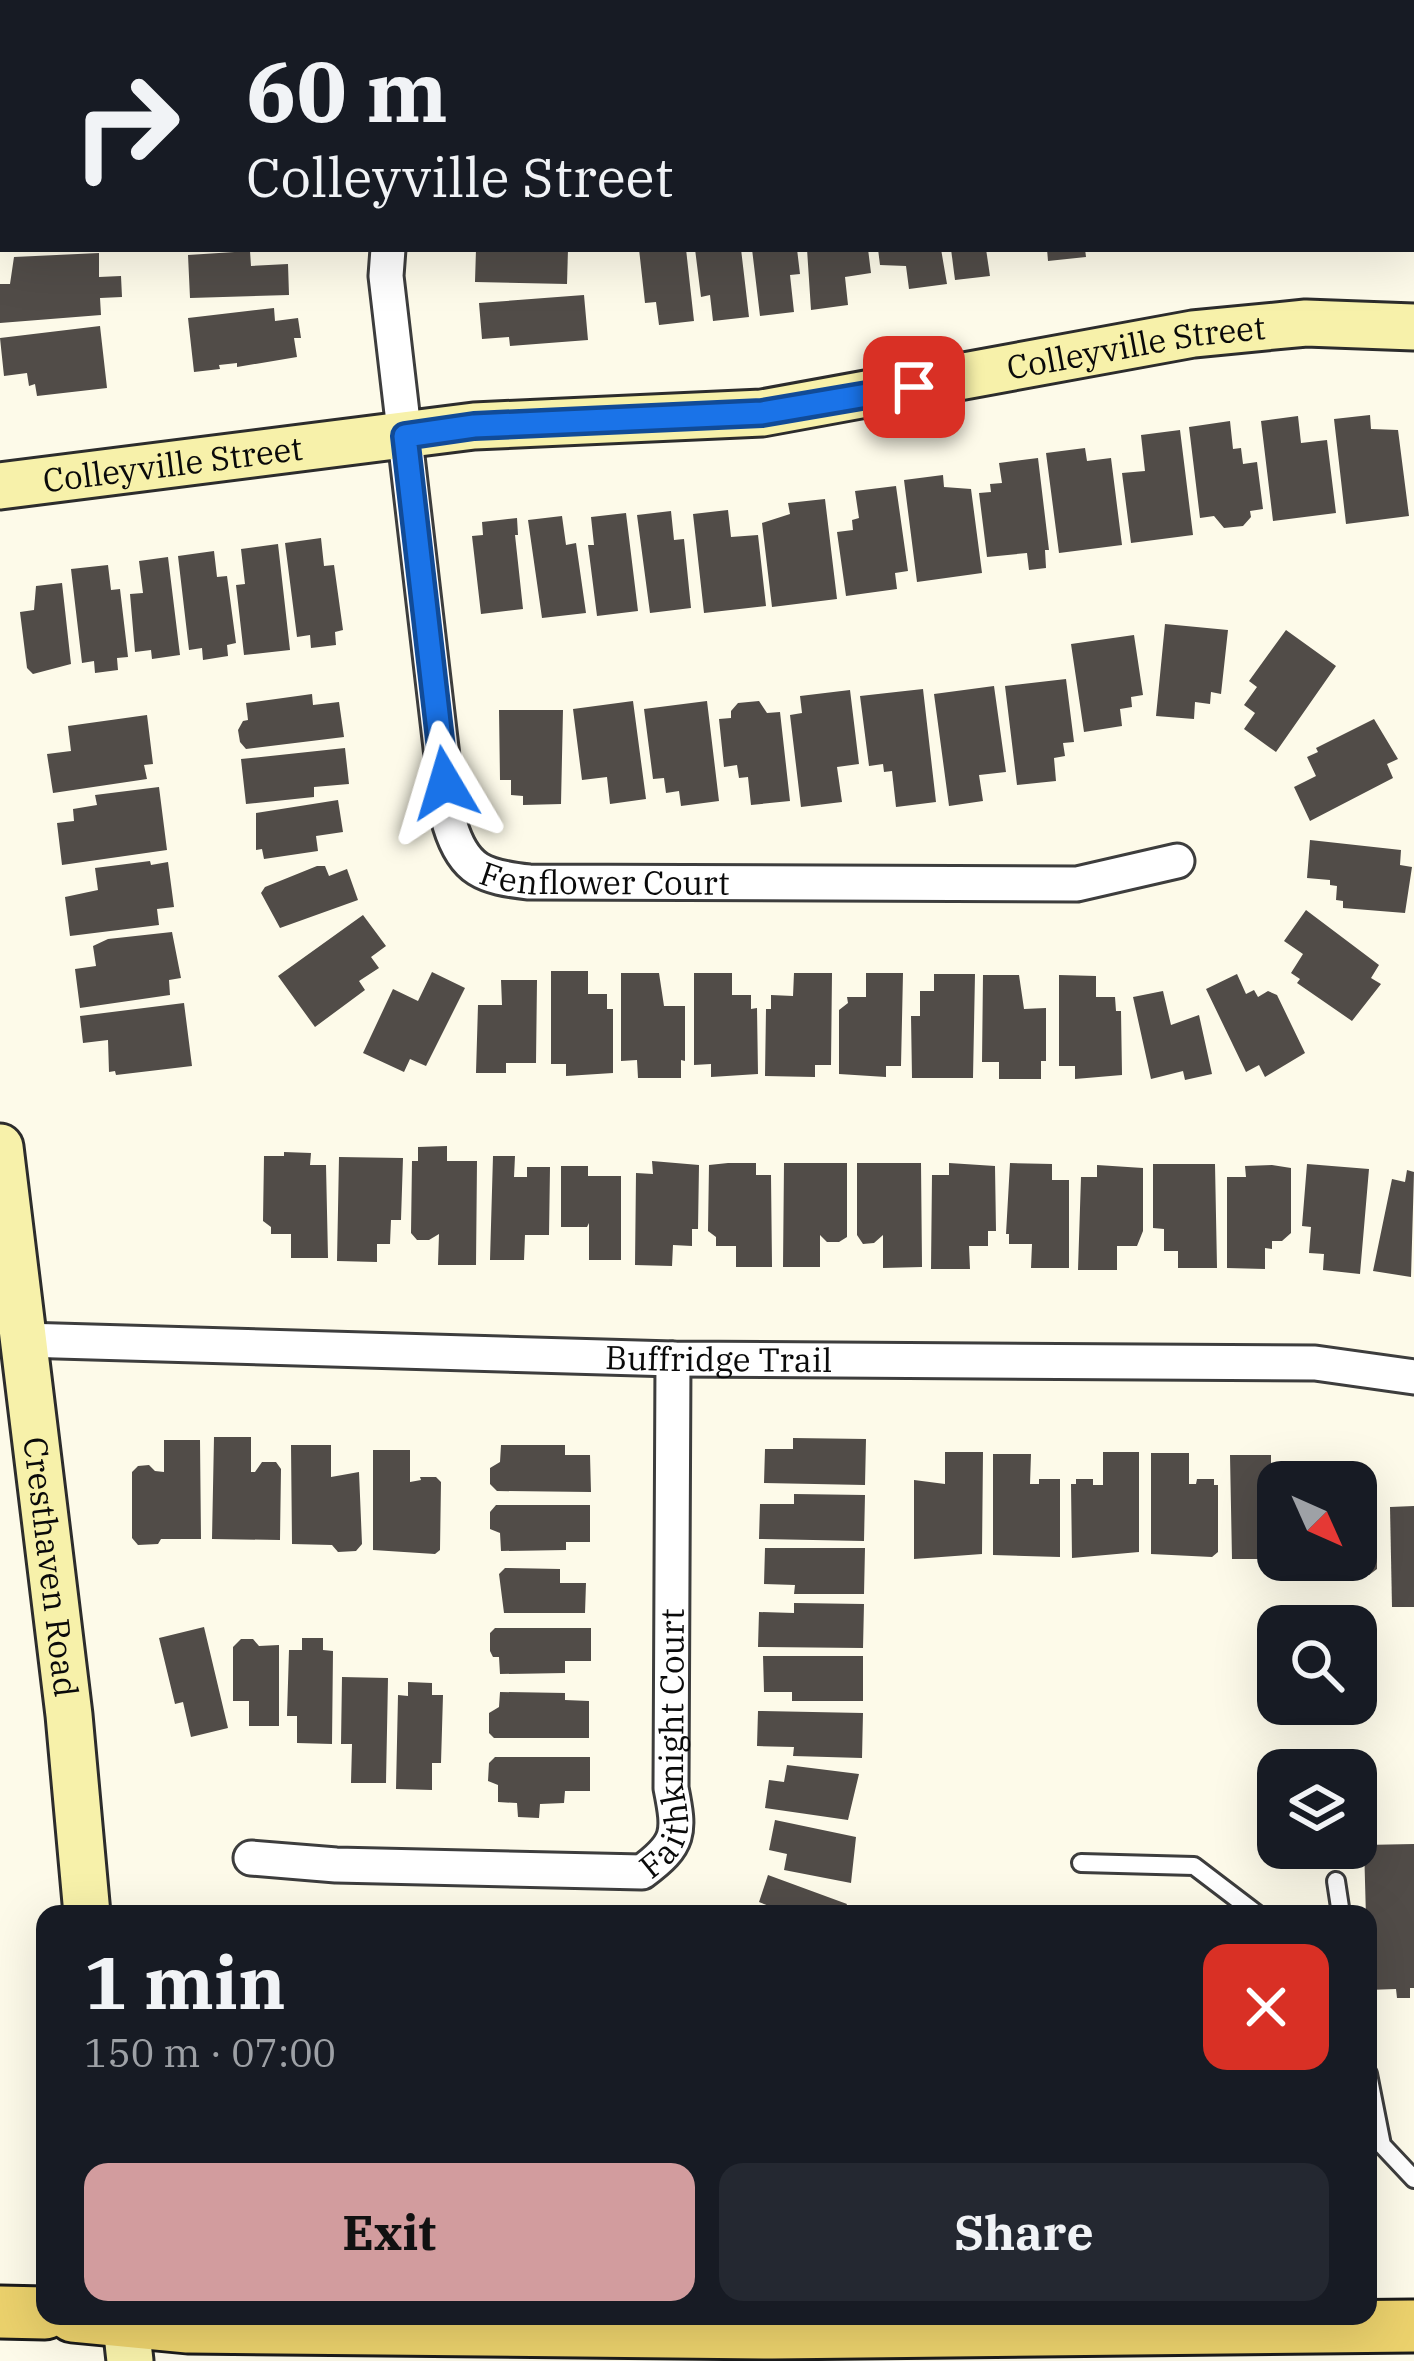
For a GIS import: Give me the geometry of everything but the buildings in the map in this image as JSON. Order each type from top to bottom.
[{"type":"main road","points":[[0,2312],[36,2313]]},
{"type":"main road","points":[[127,2332],[188,2327],[773,2333],[1094,2325]]},
{"type":"main road","points":[[1364,2325],[1414,2326]]},
{"type":"street","name":"Fenflower Court","points":[[388,252],[386,276],[450,825],[458,850],[474,868],[496,878],[529,882],[1077,884],[1177,861]]},
{"type":"street","name":"Colleyville Street","points":[[0,486],[474,426],[762,413],[1193,334],[1306,323],[1414,327]]},
{"type":"street","name":"Cresthaven Road","points":[[0,1147],[69,1715],[86,1905]]},
{"type":"street","name":"Buffridge Trail","points":[[23,1340],[673,1358],[1315,1363],[1414,1377]]},
{"type":"street","name":"Faithknight Court","points":[[251,1858],[336,1865],[642,1872],[670,1852],[678,1824],[671,1788],[673,1358]]},
{"type":"lane","points":[[1081,1863],[1194,1866],[1246,1905]]},
{"type":"lane","points":[[1336,1881],[1340,1905]]},
{"type":"lane","points":[[1377,2119],[1382,2144],[1414,2179]]},
{"type":"route","points":[[445,783],[405,436],[474,426],[762,413],[914,387]]}]
